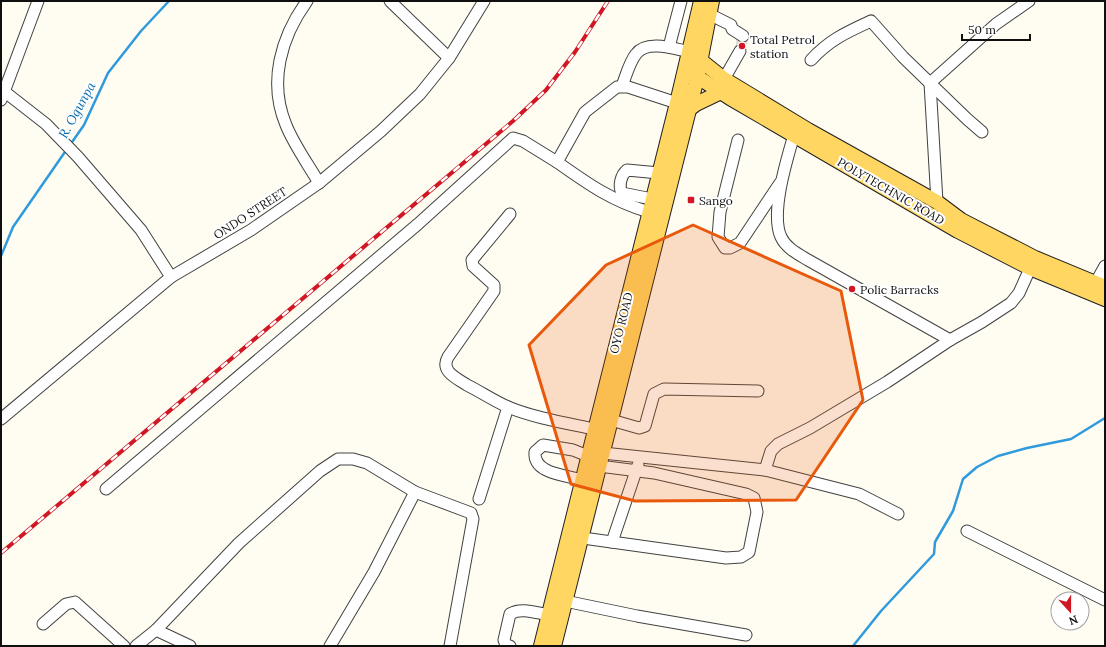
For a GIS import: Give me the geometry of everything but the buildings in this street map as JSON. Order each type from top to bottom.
[{"type":"main road","name":"OYO ROAD","points":[[541,646],[582,480],[598,458],[594,429],[659,173],[683,107],[697,78],[695,56],[701,1]]},
{"type":"main road","name":"OYO ROAD","points":[[554,646],[583,538],[598,458],[611,420],[683,107],[685,68],[695,56],[711,8]]},
{"type":"main road","name":"POLYTECHNIC ROAD","points":[[695,56],[723,86]]},
{"type":"main road","name":"POLYTECHNIC ROAD","points":[[685,68],[697,78],[723,86],[958,231],[1033,263],[1105,299]]},
{"type":"main road","points":[[683,107],[696,104],[723,86]]},
{"type":"main road","name":"POLYTECHNIC ROAD","points":[[802,135],[937,202],[961,220],[1033,263],[1100,286]]},
{"type":"street","points":[[38,1],[3,96],[46,124],[78,157],[141,230],[171,278]]},
{"type":"street","points":[[307,1],[287,33],[279,60],[277,83],[278,103],[286,125],[319,183]]},
{"type":"street","points":[[390,1],[449,58]]},
{"type":"street","name":"ONDO STREET","points":[[1,420],[171,278],[251,230],[319,183],[381,130],[420,94],[449,58],[484,1]]},
{"type":"street","points":[[669,47],[681,1]]},
{"type":"street","points":[[930,83],[996,24],[1029,1]]},
{"type":"street","points":[[711,8],[731,25],[732,29],[743,36]]},
{"type":"street","points":[[811,60],[827,44],[871,21],[903,57],[966,119],[982,132]]},
{"type":"street","points":[[622,86],[635,54],[640,50],[654,46],[669,47],[695,56]]},
{"type":"street","points":[[723,86],[740,51]]},
{"type":"street","points":[[930,83],[937,202]]},
{"type":"street","points":[[557,162],[585,112],[617,87],[622,86],[683,107]]},
{"type":"street","points":[[738,140],[720,212],[718,237],[725,248],[730,248],[740,243],[781,183],[802,135]]},
{"type":"street","points":[[106,489],[418,224],[513,138],[523,141],[557,162],[592,188],[633,207],[651,206]]},
{"type":"street","points":[[651,206],[622,193],[620,190],[621,182],[627,170],[659,173]]},
{"type":"street","points":[[781,183],[778,227],[781,237],[789,248],[950,340]]},
{"type":"street","points":[[510,214],[472,260],[473,266],[494,284],[494,291],[448,356],[445,364],[448,372],[508,407],[543,418],[594,429]]},
{"type":"street","points":[[766,470],[771,451],[778,444],[810,428],[887,382],[950,340],[982,322],[1011,303],[1019,293],[1033,263]]},
{"type":"street","points":[[1100,286],[1105,266]]},
{"type":"street","points":[[611,420],[639,428],[645,426],[654,394],[664,389],[758,391]]},
{"type":"street","points":[[479,499],[508,407]]},
{"type":"street","points":[[582,480],[543,469],[537,464],[534,458],[535,452],[543,445],[573,450],[637,471],[654,473],[746,494],[754,498],[757,512],[749,552],[741,557],[726,558],[583,538]]},
{"type":"street","points":[[612,542],[637,471],[640,457]]},
{"type":"street","points":[[598,458],[640,457],[766,470],[859,494],[898,514]]},
{"type":"street","points":[[136,646],[156,630],[239,543],[320,471],[338,459],[353,459],[367,463],[415,492],[471,513],[474,519],[450,646]]},
{"type":"street","points":[[330,646],[374,572],[415,492]]},
{"type":"street","points":[[967,531],[1105,600]]},
{"type":"street","points":[[565,601],[637,616],[746,635]]},
{"type":"street","points":[[43,624],[66,604],[75,602],[124,646]]},
{"type":"street","points":[[510,646],[506,644],[504,640],[510,614],[515,610],[549,615]]},
{"type":"street","points":[[156,630],[190,646]]},
{"type":"highlighted area","points":[[693,225],[841,291],[863,400],[796,500],[635,501],[571,484],[529,345],[606,265]]},
{"type":"waterway","name":"R. Ogunpa","points":[[70,145],[84,125],[108,73],[141,31],[169,1]]},
{"type":"waterway","name":"R. Ogunpa","points":[[1,256],[13,227],[67,149]]},
{"type":"waterway","points":[[853,646],[881,611],[934,554],[935,542],[953,511],[963,479],[977,467],[998,456],[1027,448],[1071,439],[1105,418]]},
{"type":"tunnel","points":[[740,51],[743,36]]},
{"type":"railway","points":[[1,553],[513,121],[546,90],[575,52],[608,1]]},
{"type":"place","name":"Total Petrol station","points":[[742,46]]},
{"type":"place","name":"Sango","points":[[691,200]]},
{"type":"place","name":"Polic Barracks","points":[[852,289]]}]
